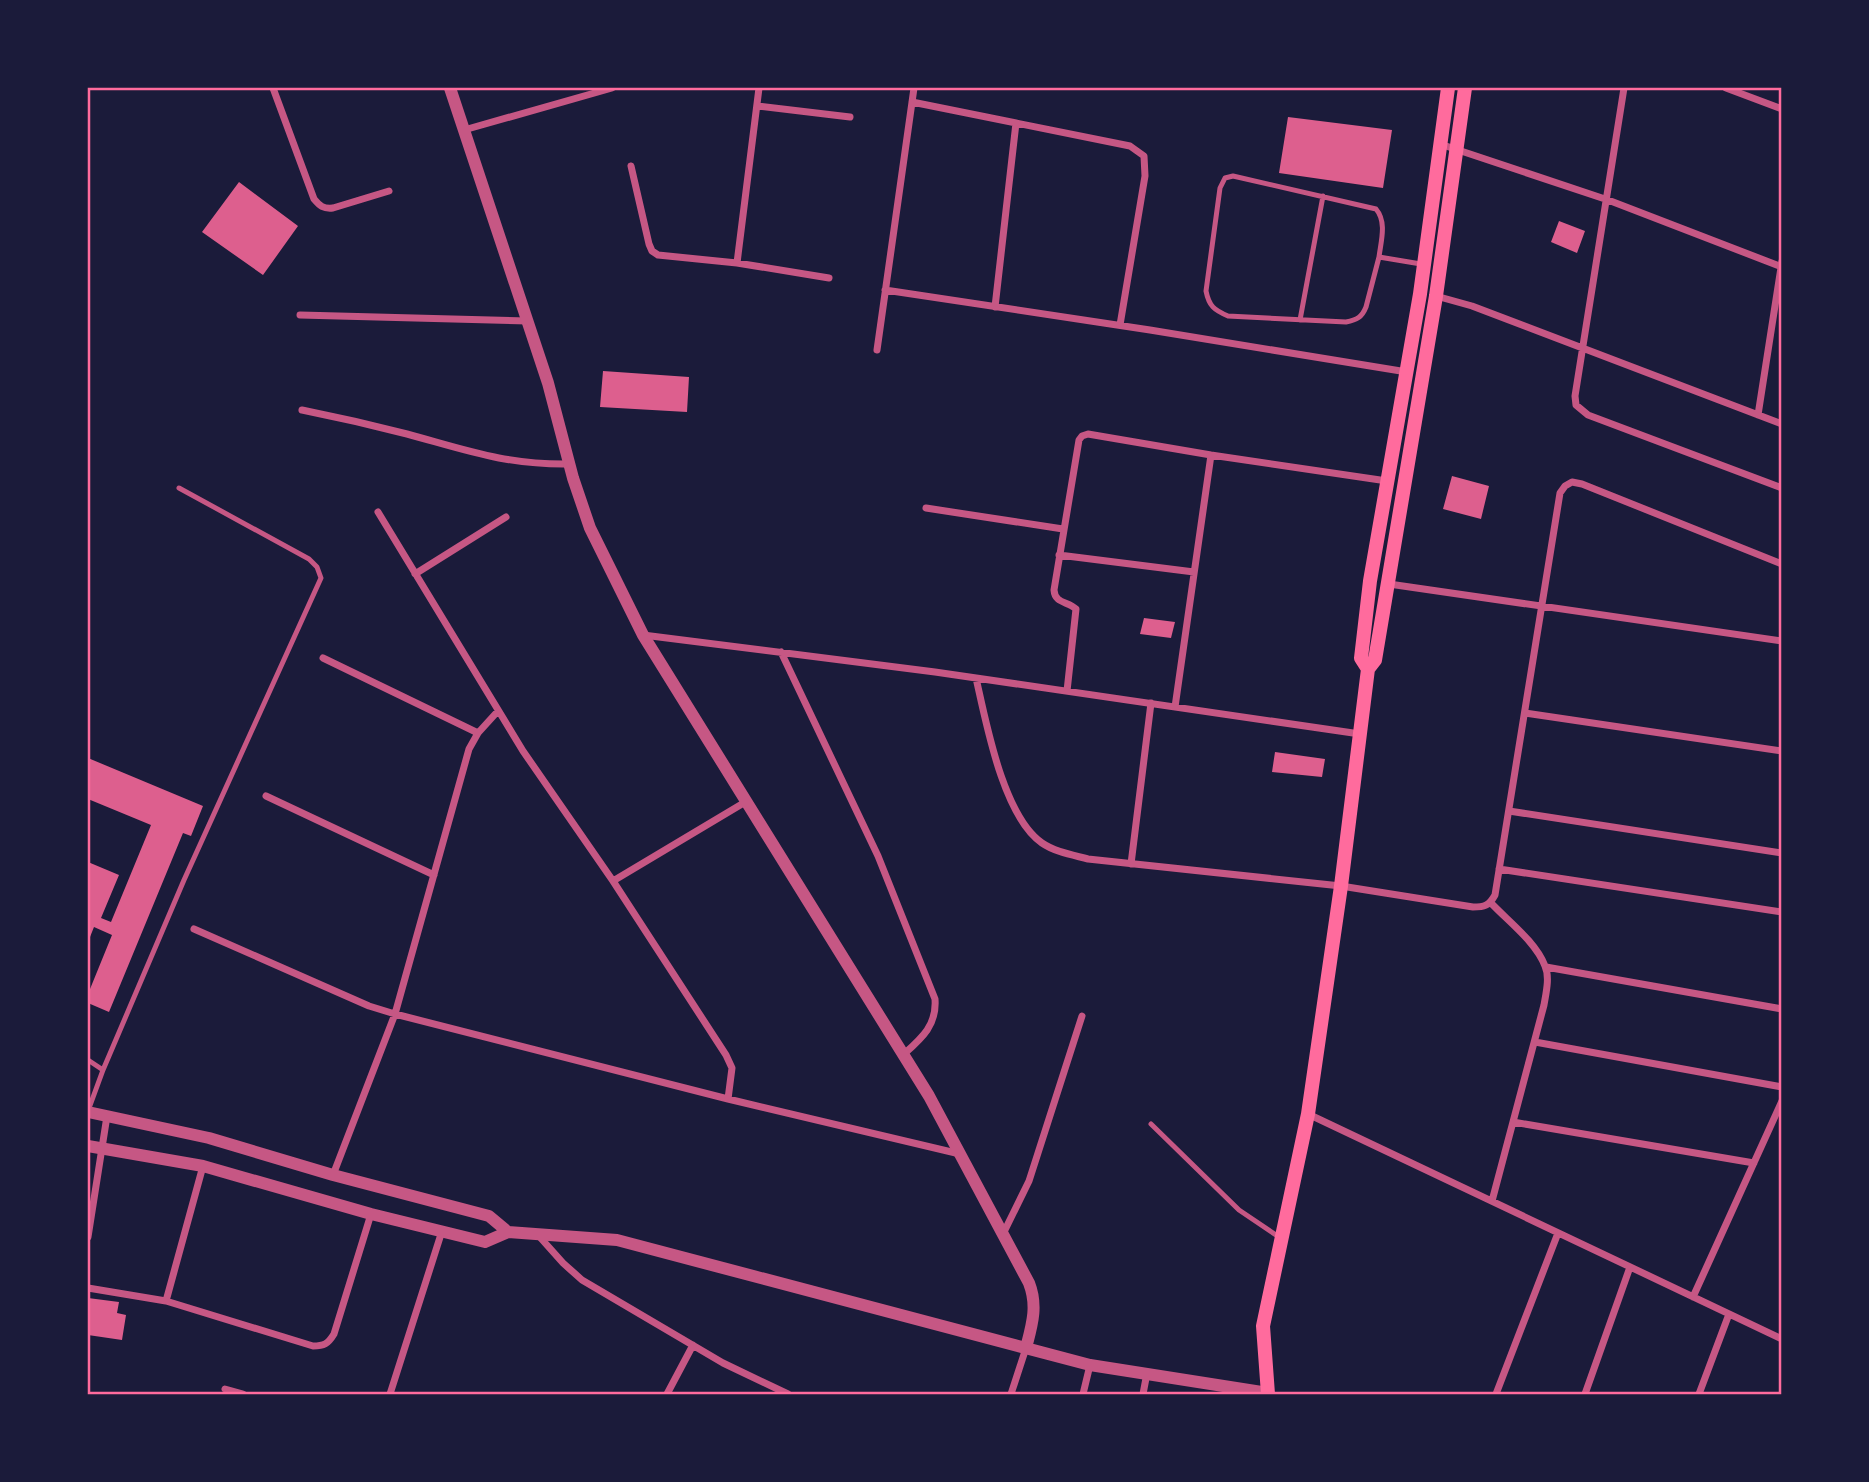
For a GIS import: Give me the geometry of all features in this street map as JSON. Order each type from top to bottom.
[{"type":"main road","points":[[1268,1394],[1263,1326],[1308,1114],[1360,734],[1367,668],[1361,657],[1370,581],[1408,373],[1448,88]]},
{"type":"main road","points":[[1367,668],[1375,660],[1389,584],[1436,296],[1465,88]]},
{"type":"street","points":[[273,88],[314,199],[319,205],[326,209],[333,208],[389,191]]},
{"type":"street","points":[[450,88],[548,383],[569,464],[590,528],[643,635],[748,800],[929,1096],[1034,1296],[1035,1311],[1011,1395]]},
{"type":"street","points":[[464,130],[612,88]]},
{"type":"street","points":[[737,263],[759,88]]},
{"type":"street","points":[[877,350],[914,88]]},
{"type":"street","points":[[1624,88],[1575,396],[1576,405],[1581,411],[1782,488]]},
{"type":"street","points":[[1726,88],[1782,109]]},
{"type":"street","points":[[912,102],[1130,146],[1144,156],[1145,176],[1120,326]]},
{"type":"street","points":[[758,106],[850,117]]},
{"type":"street","points":[[995,307],[1016,123]]},
{"type":"street","points":[[1440,144],[1608,200],[1781,265],[1758,415]]},
{"type":"street","points":[[631,166],[652,251],[658,256],[737,263],[829,278]]},
{"type":"street","points":[[885,290],[1408,373]]},
{"type":"street","points":[[1436,296],[1472,306],[1583,351],[1782,424]]},
{"type":"street","points":[[300,315],[528,321]]},
{"type":"street","points":[[302,410],[396,431],[492,458],[529,464],[569,464]]},
{"type":"street","points":[[1067,691],[1076,609],[1055,596],[1063,529],[1079,440],[1082,436],[1088,434],[1387,481]]},
{"type":"street","points":[[1175,707],[1211,455]]},
{"type":"street","points":[[976,678],[991,745],[1010,797],[1026,827],[1042,843],[1064,853],[1088,859],[1341,886],[1473,907],[1484,906],[1491,903],[1495,895],[1560,493],[1572,482],[1782,564]]},
{"type":"street","points":[[926,508],[1063,529]]},
{"type":"street","points":[[378,512],[523,751],[613,881],[726,1055],[732,1068],[729,1099]]},
{"type":"street","points":[[415,574],[506,517]]},
{"type":"street","points":[[1059,555],[1194,572]]},
{"type":"street","points":[[1389,584],[1782,641]]},
{"type":"street","points":[[643,635],[976,678],[1360,734]]},
{"type":"street","points":[[781,652],[878,856],[935,999],[936,1012],[932,1025],[904,1054]]},
{"type":"street","points":[[324,658],[478,733]]},
{"type":"street","points":[[1131,864],[1151,704]]},
{"type":"street","points":[[333,1175],[395,1014],[469,749],[478,733],[498,711]]},
{"type":"street","points":[[1525,713],[1782,751]]},
{"type":"street","points":[[266,796],[434,875]]},
{"type":"street","points":[[613,881],[748,800]]},
{"type":"street","points":[[1509,811],[1782,853]]},
{"type":"street","points":[[1499,869],[1782,912]]},
{"type":"street","points":[[1491,903],[1535,948],[1546,967],[1544,1005],[1492,1201]]},
{"type":"street","points":[[194,929],[369,1006],[395,1014],[729,1099],[960,1154]]},
{"type":"street","points":[[1546,967],[1782,1009]]},
{"type":"street","points":[[1003,1234],[1029,1181],[1082,1016]]},
{"type":"street","points":[[1535,1042],[1782,1087]]},
{"type":"street","points":[[1693,1297],[1782,1101]]},
{"type":"street","points":[[88,1111],[209,1138],[333,1175],[489,1216],[508,1232]]},
{"type":"street","points":[[1308,1114],[1782,1339]]},
{"type":"street","points":[[88,1237],[94,1147],[107,1115]]},
{"type":"street","points":[[1513,1122],[1754,1163]]},
{"type":"street","points":[[94,1147],[203,1166],[371,1214],[485,1242],[508,1232],[617,1240],[1090,1365],[1268,1394]]},
{"type":"street","points":[[166,1301],[203,1166]]},
{"type":"street","points":[[88,1288],[166,1301],[313,1346],[323,1346],[334,1334],[371,1214]]},
{"type":"street","points":[[390,1395],[442,1231]]},
{"type":"street","points":[[1496,1395],[1558,1233]]},
{"type":"street","points":[[538,1235],[582,1280],[723,1363],[788,1395]]},
{"type":"street","points":[[1585,1395],[1630,1267]]},
{"type":"street","points":[[1699,1395],[1729,1314]]},
{"type":"street","points":[[667,1395],[693,1345]]},
{"type":"street","points":[[1083,1395],[1090,1365]]},
{"type":"street","points":[[1143,1395],[1147,1373]]},
{"type":"street","points":[[225,1389],[243,1395]]},
{"type":"lane","points":[[1233,176],[1323,195],[1376,209],[1381,216],[1379,257],[1363,314],[1356,320],[1228,316],[1208,303],[1206,291],[1220,188],[1224,178],[1233,176]]},
{"type":"lane","points":[[1300,320],[1323,195]]},
{"type":"lane","points":[[1379,257],[1424,265]]},
{"type":"lane","points":[[88,1111],[103,1069],[184,880],[321,578],[317,567],[309,559],[179,488]]},
{"type":"lane","points":[[88,1060],[103,1069]]},
{"type":"lane","points":[[1151,1124],[1239,1210],[1281,1238]]},
{"type":"building","points":[[1288,117],[1392,130],[1383,188],[1279,173]]},
{"type":"building","points":[[239,182],[298,226],[263,275],[202,232]]},
{"type":"building","points":[[1559,221],[1585,231],[1577,253],[1551,242]]},
{"type":"building","points":[[603,371],[689,377],[687,412],[600,407]]},
{"type":"building","points":[[1452,476],[1489,486],[1481,519],[1443,509]]},
{"type":"building","points":[[1144,618],[1175,622],[1171,638],[1140,634]]},
{"type":"building","points":[[1275,752],[1325,759],[1322,777],[1272,772]]},
{"type":"building","points":[[88,758],[203,806],[191,836],[183,833],[109,1012],[88,1003],[88,994],[112,935],[94,927],[88,942],[88,862],[119,875],[101,918],[111,922],[151,825],[88,799]]},
{"type":"building","points":[[88,1298],[119,1302],[117,1313],[126,1315],[122,1340],[88,1335]]}]
